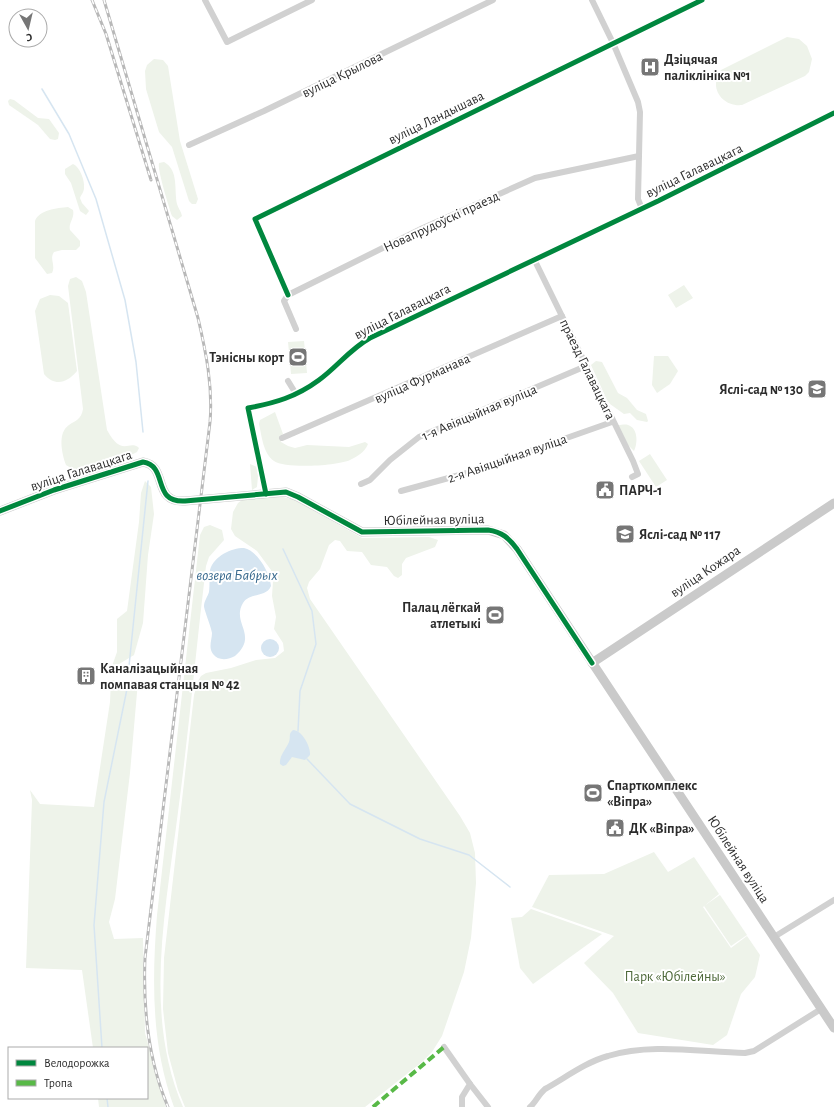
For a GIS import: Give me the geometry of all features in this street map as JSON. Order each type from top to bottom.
[{"type":"main road","name":"вуліца Галавацкага","points":[[0,511],[54,490],[143,462],[154,468],[166,496],[173,501],[185,502],[266,494]]},
{"type":"main road","name":"Юбілейная вуліца","points":[[266,494],[286,492],[294,495],[362,532],[488,530],[502,534],[517,549],[834,1028]]},
{"type":"main road","name":"вуліца Кожара","points":[[592,663],[834,503]]},
{"type":"street","points":[[205,0],[227,42],[312,0]]},
{"type":"street","name":"вуліца Крылова","points":[[189,145],[264,112],[493,0]]},
{"type":"street","points":[[592,0],[613,43],[638,102],[640,112],[638,199],[642,208]]},
{"type":"street","name":"вуліца Ландышава","points":[[288,295],[255,219],[702,0]]},
{"type":"street","name":"вуліца Галавацкага","points":[[266,494],[248,408],[278,402],[296,394],[319,380],[360,343],[642,208],[834,113]]},
{"type":"street","name":"Новапрудоўскі праезд","points":[[288,295],[423,228],[535,178],[639,156]]},
{"type":"street","name":"праезд Галавацкага","points":[[534,259],[638,474],[632,477]]},
{"type":"street","points":[[288,295],[284,301],[296,329]]},
{"type":"street","name":"вуліца Фурманава","points":[[282,438],[562,316]]},
{"type":"street","name":"1-я Авіяцыйная вуліца","points":[[361,484],[370,480],[390,460],[419,437],[586,366]]},
{"type":"street","points":[[288,381],[296,394]]},
{"type":"street","name":"2-я Авіяцыйная вуліца","points":[[401,491],[467,473],[612,422]]},
{"type":"street","points":[[774,937],[834,900]]},
{"type":"street","points":[[530,1107],[534,1104],[538,1095],[545,1089],[606,1056],[627,1052],[652,1050],[745,1053],[754,1051],[821,1009]]},
{"type":"street","points":[[444,1047],[488,1107]]},
{"type":"street","points":[[462,1107],[462,1097],[470,1084]]},
{"type":"green space","points":[[787,37],[799,39],[807,46],[812,59],[809,72],[805,76],[742,105],[728,103],[719,95],[716,83],[717,76],[721,70]]},
{"type":"green space","points":[[154,59],[163,60],[168,66],[180,141],[198,199],[196,204],[192,204],[189,201],[172,147],[159,132],[146,89],[145,71],[147,65]]},
{"type":"green space","points":[[10,99],[14,100],[38,118],[49,119],[59,133],[58,139],[50,139],[38,125],[9,105],[8,101]]},
{"type":"green space","points":[[164,162],[169,166],[174,175],[176,199],[182,216],[177,220],[172,216],[161,180],[159,163]]},
{"type":"green space","points":[[73,164],[78,168],[83,178],[84,189],[80,198],[82,203],[89,211],[86,215],[80,211],[71,183],[65,174],[65,169]]},
{"type":"green space","points":[[68,207],[73,210],[70,230],[80,241],[80,246],[76,250],[62,250],[54,252],[52,257],[53,270],[52,273],[47,274],[35,258],[35,221],[40,214],[44,212]]},
{"type":"green space","points":[[76,277],[82,281],[86,292],[107,430],[112,438],[121,446],[132,445],[139,448],[137,452],[133,454],[76,471],[66,465],[63,455],[62,438],[65,429],[80,418],[83,409],[68,286],[70,279]]},
{"type":"green space","points":[[684,285],[693,298],[676,308],[668,295]]},
{"type":"green space","points":[[50,295],[59,296],[68,303],[77,371],[65,381],[61,382],[52,381],[44,374],[35,311],[40,299]]},
{"type":"green space","name":"Тэнісны корт","points":[[304,341],[307,373],[291,374],[288,342]]},
{"type":"green space","points":[[654,356],[668,356],[678,371],[670,384],[657,393],[652,385]]},
{"type":"green space","points":[[596,361],[602,362],[618,393],[627,398],[637,410],[646,414],[647,422],[637,420],[630,413],[624,414],[610,404],[591,365]]},
{"type":"green space","points":[[275,412],[283,434],[280,436],[281,442],[288,446],[295,448],[307,445],[349,447],[365,442],[368,444],[361,454],[343,462],[311,466],[280,464],[270,458],[267,454],[259,424],[260,420]]},
{"type":"green space","points":[[618,425],[627,425],[634,429],[636,444],[634,451],[628,445]]},
{"type":"green space","points":[[650,454],[667,480],[656,487],[639,461]]},
{"type":"green space","points":[[250,464],[257,467],[258,476],[257,487],[252,490]]},
{"type":"green space","points":[[145,481],[151,487],[154,514],[148,555],[143,623],[134,655],[111,669],[117,652],[117,619],[127,611],[139,522],[141,493]]},
{"type":"green space","points":[[279,496],[295,500],[362,538],[429,537],[438,540],[435,547],[406,558],[402,564],[402,575],[398,578],[394,576],[387,567],[371,565],[362,552],[347,551],[340,541],[335,540],[329,545],[320,569],[309,582],[307,588],[310,599],[460,816],[470,833],[475,853],[476,883],[471,938],[464,972],[442,1036],[432,1052],[422,1062],[365,1107],[185,1107],[178,1090],[168,1053],[163,1009],[164,958],[194,695],[198,681],[201,676],[206,673],[231,668],[256,660],[275,658],[284,651],[283,643],[274,629],[276,617],[272,596],[273,581],[271,570],[257,551],[235,536],[231,529],[233,512],[238,503],[242,500]]},
{"type":"green space","points":[[210,525],[222,530],[224,540],[209,557],[206,566],[186,750],[168,886],[161,961],[161,999],[164,1036],[171,1072],[183,1107],[174,1107],[166,1083],[157,1036],[154,988],[155,940],[200,535],[204,527]]},
{"type":"green space","points":[[111,680],[138,681],[130,773],[115,899],[109,922],[114,939],[143,938],[145,1033],[166,1107],[99,1107],[98,1099],[148,1099],[148,1047],[93,1047],[82,970],[26,968],[32,800],[30,790],[40,804],[94,807],[110,702]]},
{"type":"green space","name":"Парк «Юбілейны»","points":[[654,852],[668,872],[694,857],[719,894],[703,907],[731,948],[747,936],[760,955],[755,977],[741,994],[727,1035],[713,1045],[638,1033],[613,993],[584,963],[614,936],[532,907],[549,875],[604,874]]},
{"type":"green space","points":[[720,895],[747,935],[731,946],[704,906]]},
{"type":"green space","points":[[531,909],[602,934],[533,984],[520,968],[511,918],[522,917]]},
{"type":"water","name":"возера Бабрых","points":[[244,548],[254,553],[262,563],[266,569],[271,586],[266,592],[250,597],[243,603],[240,610],[240,617],[245,635],[245,642],[242,649],[235,656],[220,659],[213,654],[210,646],[212,633],[204,606],[209,592],[210,570],[212,565],[219,557],[234,549]]},
{"type":"water","points":[[270,639],[276,642],[279,648],[276,654],[270,657],[264,654],[261,648],[264,642]]},
{"type":"water","points":[[293,730],[303,736],[309,748],[310,755],[305,760],[292,757],[286,765],[283,766],[280,764],[280,761],[289,742],[291,731]]},
{"type":"waterway","points":[[42,89],[69,134],[96,199],[125,300],[136,362],[143,432]]},
{"type":"waterway","points":[[129,666],[148,481]]},
{"type":"waterway","points":[[283,549],[312,611],[316,644],[300,691],[298,731]]},
{"type":"waterway","points":[[102,1047],[94,925],[104,802],[128,684]]},
{"type":"waterway","points":[[307,759],[350,804],[420,839],[469,855],[510,887]]},
{"type":"waterway","points":[[107,1099],[108,1107]]},
{"type":"railway","points":[[92,0],[106,34],[151,180]]},
{"type":"railway","points":[[104,0],[198,318],[206,357],[211,396],[210,422],[145,958],[145,996],[148,1034],[151,1053],[161,1089],[168,1107]]},
{"type":"marked path","points":[[373,1107],[444,1047]]},
{"type":"cycle path","points":[[288,295],[255,219],[702,0]]},
{"type":"cycle path","points":[[266,494],[248,408],[267,404],[302,391],[332,370],[356,347],[370,338],[658,201],[834,113]]},
{"type":"cycle path","points":[[0,511],[54,490],[143,462],[151,465],[156,470],[164,491],[174,500],[185,501],[286,492],[362,532],[488,530],[497,532],[505,536],[517,549],[592,663]]},
{"type":"place","name":"Дзіцячая паліклініка №1","points":[[650,67]]},
{"type":"place","name":"Тэнісны корт","points":[[298,357]]},
{"type":"place","name":"Яслі-сад № 130","points":[[817,389]]},
{"type":"place","name":"ПАРЧ-1","points":[[605,490]]},
{"type":"place","name":"Яслі-сад № 117","points":[[625,534]]},
{"type":"place","name":"Палац лёгкай атлетыкі","points":[[495,615]]},
{"type":"place","name":"Каналізацыйная помпавая станцыя № 42","points":[[86,676]]},
{"type":"place","name":"Спарткомплекс «Віпра»","points":[[593,793]]},
{"type":"place","name":"ДК «Віпра»","points":[[615,828]]}]
